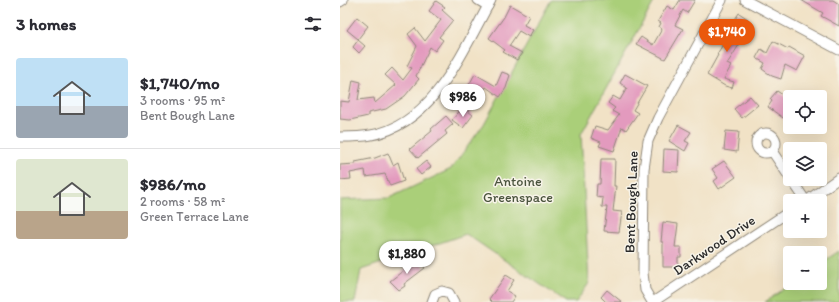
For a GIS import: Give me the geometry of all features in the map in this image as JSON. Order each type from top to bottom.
[{"type":"street","points":[[340,137],[371,135],[389,130],[422,110],[441,88],[489,3],[478,0]]},
{"type":"street","name":"Bent Bough Lane","points":[[652,302],[643,282],[646,150],[658,118],[722,0]]},
{"type":"street","points":[[745,0],[839,50]]},
{"type":"street","points":[[772,151],[783,168]]},
{"type":"street","points":[[816,194],[839,178]]},
{"type":"street","name":"Darkwood Drive","points":[[652,302],[783,216]]},
{"type":"street","points":[[432,302],[435,294],[442,291],[449,293],[454,302]]},
{"type":"green space","name":"Antoine Greenspace","points":[[551,0],[655,0],[581,134],[589,283],[576,302],[566,302],[466,234],[361,270],[355,302],[340,302],[340,200],[389,198],[451,169],[484,124]]},
{"type":"green space","points":[[839,251],[839,302],[765,302],[783,290],[827,290],[827,259]]},
{"type":"building","points":[[680,0],[695,0],[687,13],[683,10],[675,25],[683,29],[665,59],[636,44],[641,37],[653,45],[662,29],[659,27],[661,23],[658,21],[667,6],[674,10]]},
{"type":"building","points":[[801,0],[833,0],[839,4],[839,26],[821,16],[823,13]]},
{"type":"building","points":[[436,1],[445,7],[442,10],[453,20],[439,37],[443,40],[435,51],[430,47],[416,76],[419,79],[405,96],[386,109],[368,113],[368,116],[350,120],[340,119],[340,101],[349,102],[353,80],[361,82],[358,100],[374,98],[375,103],[396,85],[385,75],[392,68],[403,80],[412,68],[407,66],[417,46],[408,34],[415,28],[425,41],[441,20],[429,11]]},
{"type":"building","points":[[510,5],[529,16],[524,25],[533,30],[529,37],[519,31],[509,46],[522,53],[517,60],[503,52],[505,50],[489,38],[504,17]]},
{"type":"building","points":[[739,13],[748,19],[733,41],[739,45],[727,64],[731,66],[724,79],[734,82],[732,88],[725,86],[707,75],[718,55],[717,54],[731,32],[728,30]]},
{"type":"building","points":[[357,17],[368,26],[358,39],[347,30]]},
{"type":"building","points":[[358,40],[365,46],[359,53],[353,47]]},
{"type":"building","points":[[773,41],[788,49],[789,47],[805,56],[797,71],[785,65],[781,79],[772,76],[762,69],[765,63],[756,58],[761,49],[767,53]]},
{"type":"building","points":[[502,72],[510,75],[506,88],[500,97],[486,87],[479,100],[465,92],[475,74],[496,86]]},
{"type":"building","points":[[625,74],[647,86],[633,110],[638,113],[626,130],[622,127],[614,151],[599,146],[601,142],[591,138],[595,126],[608,130],[619,115],[612,111],[615,108],[608,103],[613,96],[620,100],[627,88],[620,83]]},
{"type":"building","points":[[777,91],[783,95],[783,118],[768,107],[772,101],[770,99]]},
{"type":"building","points":[[750,96],[758,105],[742,118],[734,109]]},
{"type":"building","points":[[463,107],[473,115],[463,128],[452,120]]},
{"type":"building","points":[[446,116],[453,124],[445,131],[447,134],[418,158],[410,149],[432,131],[431,129]]},
{"type":"building","points":[[678,125],[691,132],[685,141],[689,143],[685,151],[669,141]]},
{"type":"building","points":[[726,131],[739,132],[737,152],[724,150]]},
{"type":"building","points":[[664,149],[679,150],[678,172],[663,171]]},
{"type":"building","points":[[388,153],[393,165],[398,162],[404,181],[390,186],[385,174],[366,177],[365,170],[350,173],[351,179],[340,180],[340,165],[355,164],[355,162],[375,158]]},
{"type":"building","points":[[601,159],[615,159],[614,186],[616,186],[613,211],[622,212],[619,232],[604,231],[607,207],[602,207],[603,198],[596,197],[597,184],[600,184]]},
{"type":"building","points":[[426,161],[431,167],[421,175],[416,169]]},
{"type":"building","points":[[724,161],[736,177],[719,189],[714,181],[718,178],[712,169]]},
{"type":"building","points":[[663,222],[678,224],[675,247],[681,247],[681,257],[678,257],[678,267],[663,267],[663,242],[661,242]]},
{"type":"building","points":[[420,262],[425,268],[404,284],[405,286],[399,290],[390,281],[413,263],[416,266]]},
{"type":"building","points":[[506,275],[514,280],[507,291],[515,296],[511,302],[492,302],[489,299]]},
{"type":"building","points":[[607,290],[622,302],[606,302],[601,297]]}]
